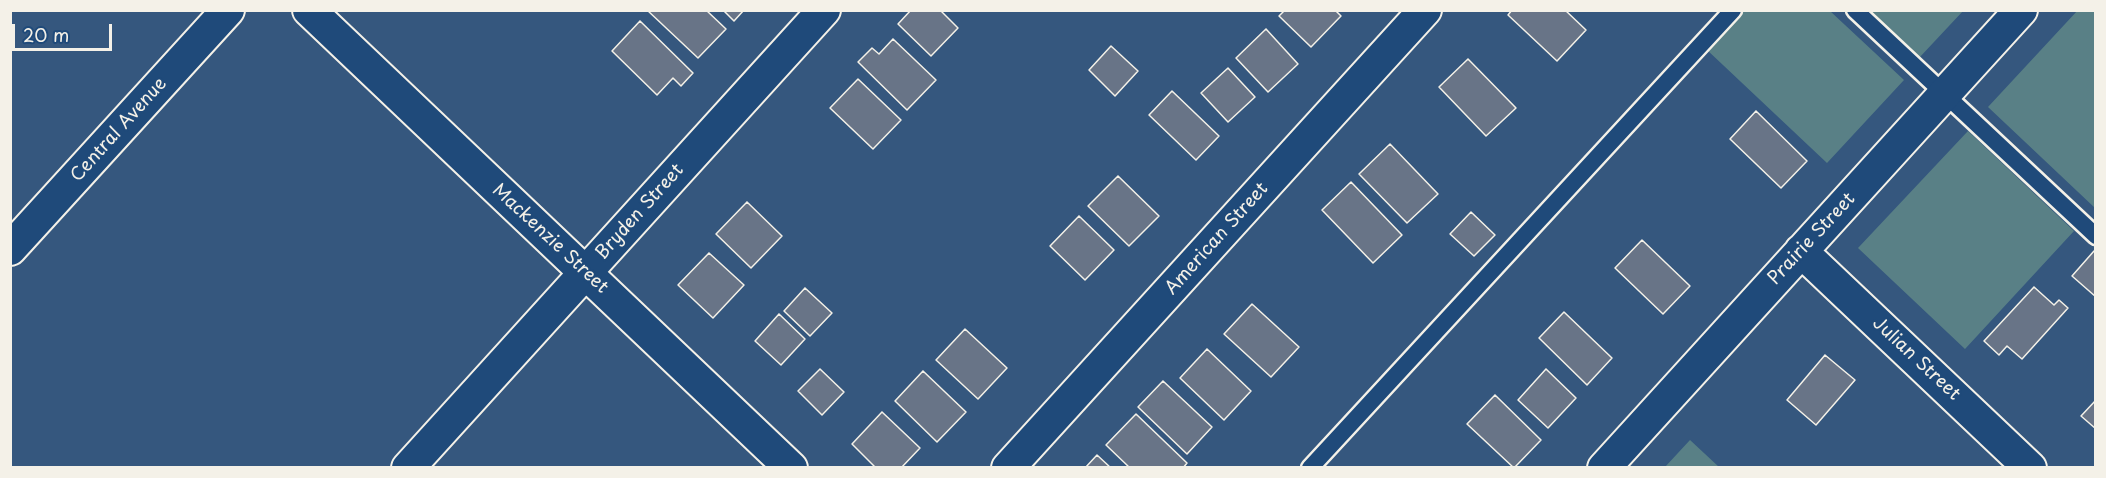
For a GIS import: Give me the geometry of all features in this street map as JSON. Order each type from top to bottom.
[{"type":"street","name":"Central Avenue","points":[[10,249],[228,10]]},
{"type":"street","name":"Mackenzie Street","points":[[309,10],[791,468]]},
{"type":"street","name":"Bryden Street","points":[[408,468],[824,10]]},
{"type":"street","name":"American Street","points":[[1008,468],[1425,10]]},
{"type":"street","name":"Prairie Street","points":[[1604,468],[2021,10]]},
{"type":"street","name":"Julian Street","points":[[1801,251],[2030,468]]},
{"type":"lane","points":[[1310,468],[1733,10]]},
{"type":"lane","points":[[1855,10],[2096,236]]},
{"type":"green space","points":[[2078,10],[2095,11],[2095,208],[1988,107]]},
{"type":"green space","points":[[1742,11],[1830,11],[1904,80],[1827,163],[1706,49]]},
{"type":"green space","points":[[1869,11],[1963,11],[1919,58]]},
{"type":"green space","points":[[1968,131],[2074,231],[1965,349],[1858,248]]},
{"type":"green space","points":[[1690,440],[1719,467],[1665,467]]},
{"type":"building","points":[[647,10],[706,10],[726,29],[698,58]]},
{"type":"building","points":[[723,10],[744,10],[734,21]]},
{"type":"building","points":[[911,10],[940,10],[958,28],[931,56],[898,24]]},
{"type":"building","points":[[1285,10],[1335,10],[1341,16],[1311,47],[1279,16]]},
{"type":"building","points":[[1512,10],[1565,10],[1586,30],[1557,61],[1508,15]]},
{"type":"building","points":[[640,21],[693,73],[681,86],[673,78],[657,95],[612,51]]},
{"type":"building","points":[[1266,29],[1298,64],[1268,92],[1236,58]]},
{"type":"building","points":[[893,39],[936,80],[907,110],[858,62],[872,48],[879,54]]},
{"type":"building","points":[[1111,46],[1138,71],[1115,96],[1089,70]]},
{"type":"building","points":[[1468,59],[1516,108],[1486,136],[1439,87]]},
{"type":"building","points":[[1228,68],[1255,97],[1228,122],[1201,93]]},
{"type":"building","points":[[858,79],[901,120],[873,149],[830,108]]},
{"type":"building","points":[[1172,91],[1219,136],[1196,160],[1149,115]]},
{"type":"building","points":[[1756,111],[1807,161],[1781,188],[1730,139]]},
{"type":"building","points":[[1390,144],[1438,194],[1407,223],[1359,174]]},
{"type":"building","points":[[1118,176],[1159,216],[1129,246],[1088,206]]},
{"type":"building","points":[[1351,182],[1402,235],[1373,263],[1322,210]]},
{"type":"building","points":[[747,202],[782,236],[751,268],[716,234]]},
{"type":"building","points":[[1471,212],[1495,235],[1474,256],[1450,234]]},
{"type":"building","points":[[1079,216],[1114,250],[1085,280],[1050,246]]},
{"type":"building","points":[[1642,240],[1690,286],[1663,314],[1615,268]]},
{"type":"building","points":[[2094,251],[2096,252],[2096,297],[2072,276]]},
{"type":"building","points":[[709,253],[744,285],[713,318],[678,285]]},
{"type":"building","points":[[2034,287],[2054,305],[2059,300],[2068,308],[2022,359],[2007,346],[1999,355],[1984,341]]},
{"type":"building","points":[[805,288],[832,313],[810,336],[784,311]]},
{"type":"building","points":[[1252,304],[1299,347],[1271,377],[1224,334]]},
{"type":"building","points":[[1564,312],[1612,358],[1587,385],[1539,338]]},
{"type":"building","points":[[779,314],[805,339],[781,365],[755,341]]},
{"type":"building","points":[[965,329],[1007,368],[978,399],[936,360]]},
{"type":"building","points":[[1207,349],[1251,391],[1224,420],[1180,378]]},
{"type":"building","points":[[1825,355],[1855,380],[1816,425],[1787,400]]},
{"type":"building","points":[[820,369],[844,392],[822,415],[798,391]]},
{"type":"building","points":[[1546,369],[1576,398],[1548,428],[1518,400]]},
{"type":"building","points":[[923,371],[966,412],[937,442],[895,401]]},
{"type":"building","points":[[1163,381],[1212,427],[1187,454],[1138,407]]},
{"type":"building","points":[[1495,395],[1541,440],[1514,468],[1467,424]]},
{"type":"building","points":[[2096,400],[2096,429],[2081,416]]},
{"type":"building","points":[[882,412],[920,448],[901,468],[876,468],[852,444]]},
{"type":"building","points":[[1136,414],[1187,463],[1183,468],[1130,468],[1106,445]]},
{"type":"building","points":[[1097,455],[1111,468],[1085,468]]}]
